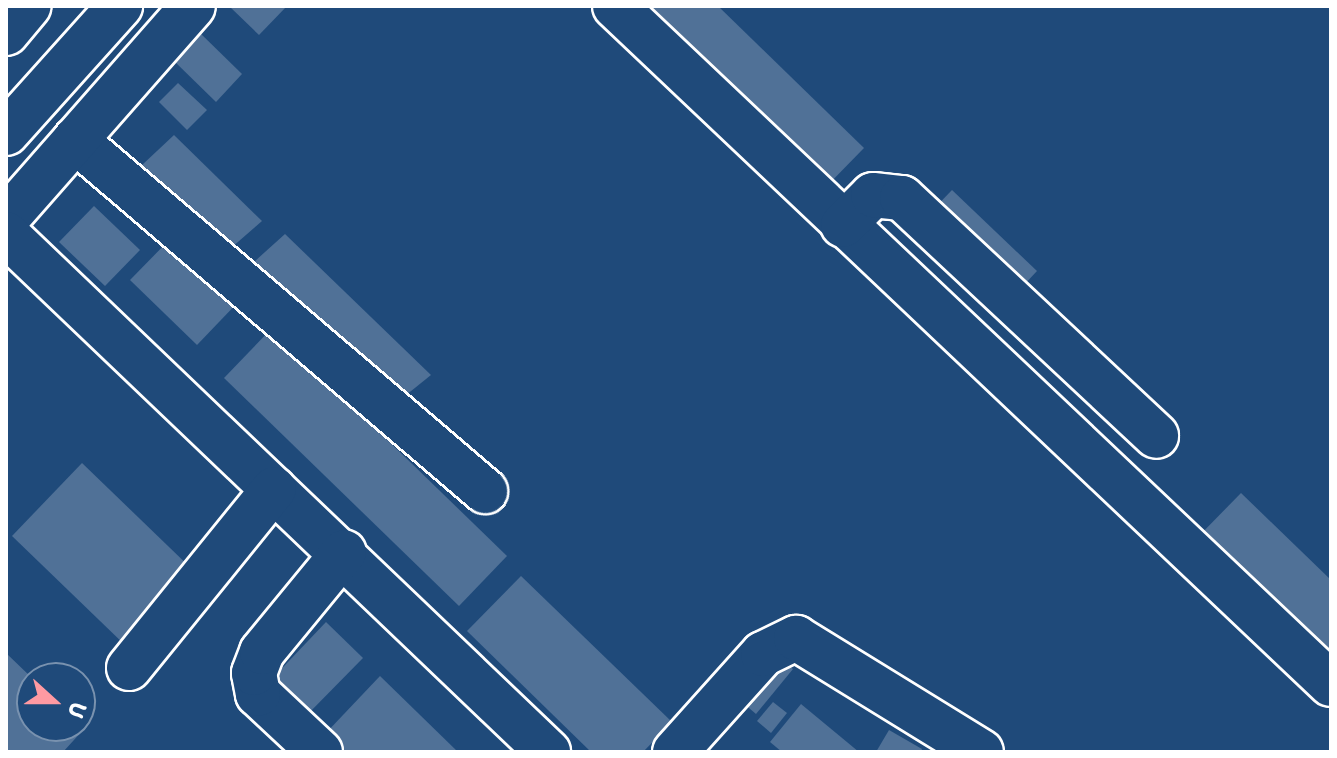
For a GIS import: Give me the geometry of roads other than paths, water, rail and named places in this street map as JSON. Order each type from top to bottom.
[{"type":"main road","points":[[6,33],[29,6]]},
{"type":"main road","points":[[6,133],[120,6]]},
{"type":"main road","points":[[9,221],[75,140],[193,6]]},
{"type":"main road","points":[[615,6],[1331,684]]},
{"type":"main road","points":[[75,140],[485,491]]},
{"type":"main road","points":[[843,225],[873,195],[902,198],[1156,436]]},
{"type":"main road","points":[[9,221],[103,291]]},
{"type":"main road","points":[[9,221],[274,489],[344,552],[548,752]]},
{"type":"main road","points":[[129,668],[274,489]]},
{"type":"main road","points":[[320,752],[258,694],[254,673],[262,652],[344,552]]},
{"type":"main road","points":[[675,752],[763,654],[796,638],[981,752]]}]
